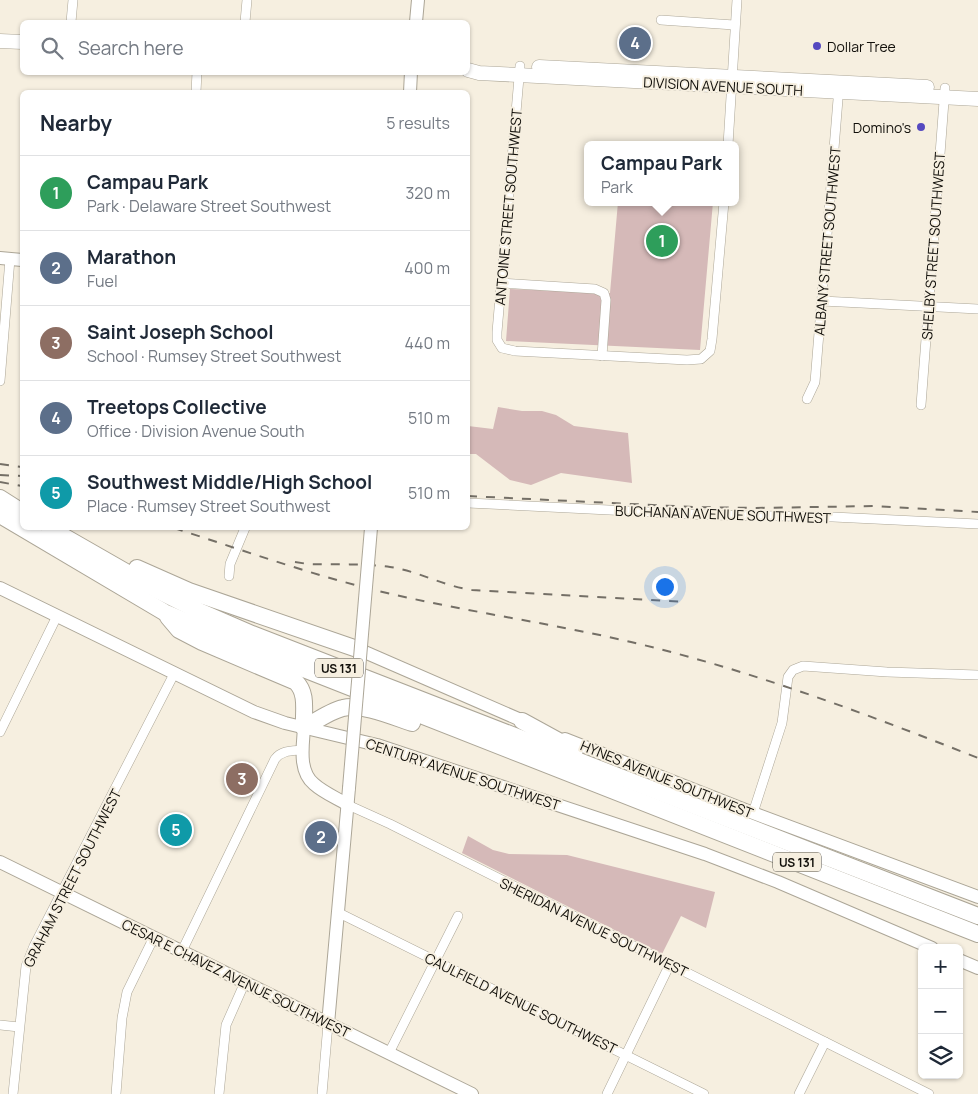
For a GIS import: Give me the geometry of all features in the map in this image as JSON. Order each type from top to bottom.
[{"type":"highway","name":"US 131","points":[[0,498],[19,518]]},
{"type":"highway","name":"US 131","points":[[0,515],[19,518]]},
{"type":"highway","name":"US 131","points":[[38,530],[164,612],[278,660],[978,934]]},
{"type":"highway","name":"US 131","points":[[52,530],[132,577],[179,602],[216,618],[978,916]]},
{"type":"highway","points":[[66,538],[116,558],[170,583],[250,613],[360,650]]},
{"type":"highway","points":[[164,612],[179,630],[296,682],[301,688],[304,698],[304,728],[342,708],[359,708],[518,754]]},
{"type":"highway","points":[[522,721],[640,785]]},
{"type":"highway","points":[[890,882],[978,906]]},
{"type":"main road","points":[[0,41],[20,42]]},
{"type":"main road","name":"DIVISION AVENUE SOUTH","points":[[470,64],[520,70],[839,87],[945,92],[978,89]]},
{"type":"main road","name":"DIVISION AVENUE SOUTH","points":[[470,71],[479,73],[520,70]]},
{"type":"main road","name":"DIVISION AVENUE SOUTH","points":[[945,92],[978,99]]},
{"type":"street","points":[[71,20],[73,0]]},
{"type":"street","points":[[245,20],[247,0]]},
{"type":"street","points":[[416,20],[418,0]]},
{"type":"street","points":[[728,141],[736,0]]},
{"type":"street","points":[[661,20],[734,25]]},
{"type":"street","name":"ANTOINE STREET SOUTHWEST","points":[[520,70],[497,340],[502,348],[515,351],[602,356]]},
{"type":"street","points":[[196,90],[197,75]]},
{"type":"street","points":[[410,90],[412,75]]},
{"type":"street","name":"ALBANY STREET SOUTHWEST","points":[[807,399],[815,382],[839,87]]},
{"type":"street","name":"SHELBY STREET SOUTHWEST","points":[[921,405],[945,92]]},
{"type":"street","points":[[501,283],[595,289],[604,293],[606,300],[602,356],[697,360],[706,355],[711,346],[724,206]]},
{"type":"street","points":[[0,380],[11,259]]},
{"type":"street","points":[[822,301],[978,308]]},
{"type":"street","name":"BUCHANAN AVENUE SOUTHWEST","points":[[472,503],[700,514],[832,517],[978,524]]},
{"type":"street","points":[[229,576],[230,564],[244,530]]},
{"type":"street","points":[[322,1094],[371,530]]},
{"type":"street","name":"CENTURY AVENUE SOUTHWEST","points":[[0,588],[254,712],[304,728],[377,745],[705,854],[778,882],[923,944]]},
{"type":"street","points":[[0,732],[58,616]]},
{"type":"street","name":"HYNES AVENUE SOUTHWEST","points":[[360,650],[522,721],[753,813],[978,897]]},
{"type":"street","points":[[753,813],[782,723],[788,677],[793,670],[803,666],[886,672],[978,675]]},
{"type":"street","name":"GRAHAM STREET SOUTHWEST","points":[[13,1094],[26,966],[34,946],[174,674]]},
{"type":"street","name":"SHERIDAN AVENUE SOUTHWEST","points":[[304,728],[302,750],[305,770],[312,783],[348,805],[390,824],[929,1094]]},
{"type":"street","points":[[182,951],[275,759],[279,754],[285,752],[302,750]]},
{"type":"street","name":"CESAR E CHAVEZ AVENUE SOUTHWEST","points":[[0,862],[472,1094]]},
{"type":"street","name":"CAULFIELD AVENUE SOUTHWEST","points":[[337,912],[704,1094]]},
{"type":"street","points":[[389,1053],[458,916]]},
{"type":"street","points":[[116,1094],[122,1018],[127,992],[154,937]]},
{"type":"street","points":[[963,962],[978,968]]},
{"type":"street","points":[[607,1094],[670,964]]},
{"type":"street","points":[[219,1094],[226,1024],[245,982]]},
{"type":"street","points":[[0,1025],[19,1027]]},
{"type":"street","points":[[799,1094],[825,1042]]},
{"type":"shaded area","points":[[618,206],[713,206],[700,350],[506,341],[510,289],[610,293]]},
{"type":"shaded area","points":[[498,407],[522,411],[542,411],[556,415],[574,426],[628,433],[632,483],[561,473],[531,485],[510,480],[476,454],[470,454],[470,426],[493,429]]},
{"type":"shaded area","points":[[468,836],[493,850],[509,854],[567,855],[715,892],[706,928],[681,916],[662,954],[462,853]]},
{"type":"railway","points":[[0,464],[20,467]]},
{"type":"railway","points":[[0,475],[20,476]]},
{"type":"railway","points":[[0,482],[20,486]]},
{"type":"railway","points":[[470,496],[693,507],[875,506],[978,512]]},
{"type":"railway","points":[[180,530],[280,563],[387,593],[601,635],[675,653],[763,679],[849,709],[978,758]]},
{"type":"railway","points":[[295,562],[390,567],[472,590],[687,602]]},
{"type":"place","name":"Treetops Collective","points":[[635,43]]},
{"type":"place","name":"Dollar Tree","points":[[817,46]]},
{"type":"place","name":"Domino's","points":[[921,127]]},
{"type":"place","name":"Campau Park","points":[[662,241]]},
{"type":"place","name":"Saint Joseph School","points":[[242,779]]},
{"type":"place","name":"Southwest Middle/High School","points":[[176,830]]},
{"type":"place","name":"Marathon","points":[[321,837]]}]
